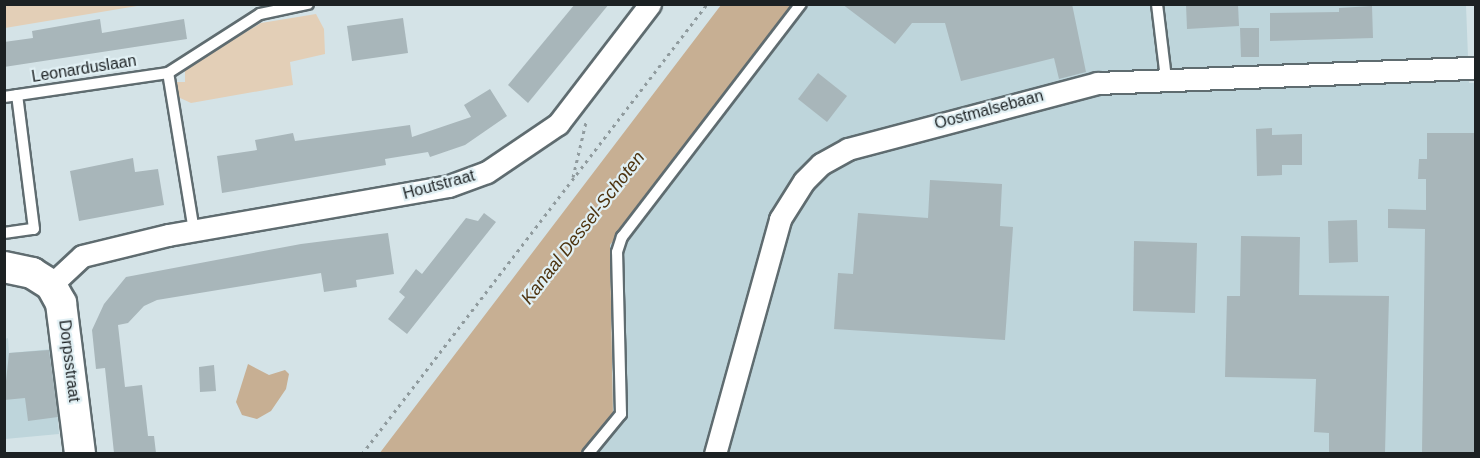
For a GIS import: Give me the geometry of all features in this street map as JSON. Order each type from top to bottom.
[{"type":"street","name":"Houtstraat","points":[[51,285],[82,256],[194,231],[409,194],[487,172],[558,124],[650,4]]},
{"type":"street","name":"Oostmalsebaan","points":[[715,453],[780,219],[821,164],[848,149],[1040,96],[1097,84],[1166,78],[1476,68]]},
{"type":"street","points":[[4,267],[32,273],[51,285]]},
{"type":"street","name":"Dorpsstraat","points":[[51,285],[61,303],[66,330],[80,453]]},
{"type":"lane","points":[[194,231],[168,73],[260,14],[308,4]]},
{"type":"lane","points":[[588,453],[621,414],[617,252],[622,237],[801,4]]},
{"type":"lane","points":[[1157,4],[1166,78]]},
{"type":"lane","name":"Leonarduslaan","points":[[4,97],[168,73]]},
{"type":"lane","points":[[4,233],[34,229],[17,94]]},
{"type":"path","points":[[362,453],[707,4]]},
{"type":"path","points":[[573,178],[596,77]]},
{"type":"shaded area","points":[[5,4],[143,4],[143,5],[5,28]]},
{"type":"shaded area","points":[[793,5],[1466,5],[1469,83],[1476,83],[1475,453],[581,454],[613,416],[610,245]]},
{"type":"shaded area","points":[[316,14],[324,29],[325,54],[290,62],[293,85],[191,103],[178,97],[176,82],[185,82],[185,68],[261,23]]},
{"type":"shaded area","points":[[8,338],[9,353],[53,349],[59,434],[5,439],[5,339]]},
{"type":"water","name":"Kanaal Dessel-Schoten","points":[[721,5],[793,5],[610,245],[613,416],[581,453],[379,454]]},
{"type":"water","points":[[248,364],[269,375],[285,370],[289,374],[286,389],[271,411],[257,419],[242,415],[236,402]]},
{"type":"building","points":[[575,4],[609,4],[528,103],[508,85]]},
{"type":"building","points":[[842,4],[1072,4],[1086,72],[1059,79],[1054,58],[961,81],[945,23],[912,23],[895,44]]},
{"type":"building","points":[[1186,4],[1238,4],[1239,26],[1187,29]]},
{"type":"building","points":[[1372,6],[1373,38],[1270,41],[1270,13],[1339,12],[1339,8]]},
{"type":"building","points":[[403,18],[408,53],[352,61],[347,26]]},
{"type":"building","points":[[100,19],[102,33],[184,19],[187,39],[4,67],[4,42],[33,38],[32,31]]},
{"type":"building","points":[[1240,28],[1259,28],[1259,57],[1241,57]]},
{"type":"building","points":[[818,73],[847,96],[827,122],[798,99]]},
{"type":"building","points":[[490,89],[507,116],[465,145],[430,157],[428,152],[385,159],[386,165],[222,193],[217,156],[257,150],[255,140],[293,133],[295,141],[410,125],[412,137],[471,117],[464,105]]},
{"type":"building","points":[[1272,128],[1272,135],[1302,134],[1302,165],[1282,165],[1282,175],[1257,176],[1256,129]]},
{"type":"building","points":[[1427,133],[1476,133],[1476,453],[1422,453],[1425,229],[1388,228],[1388,209],[1426,210],[1426,179],[1418,179],[1419,159],[1427,159]]},
{"type":"building","points":[[133,158],[135,172],[158,169],[164,205],[79,221],[70,171]]},
{"type":"building","points":[[930,180],[1002,184],[1000,226],[1013,227],[1005,340],[834,329],[838,273],[853,274],[858,213],[928,218]]},
{"type":"building","points":[[484,213],[496,222],[407,334],[388,319],[405,297],[399,292],[416,269],[422,274],[466,218],[478,221]]},
{"type":"building","points":[[1357,220],[1358,262],[1329,263],[1328,221]]},
{"type":"building","points":[[388,233],[394,274],[356,280],[357,287],[324,292],[321,273],[157,300],[144,306],[128,323],[118,325],[125,387],[142,385],[148,436],[154,436],[156,453],[114,453],[105,368],[96,369],[92,330],[104,304],[126,277],[301,244]]},
{"type":"building","points":[[1241,236],[1300,237],[1299,295],[1389,296],[1385,453],[1329,453],[1329,433],[1314,432],[1316,379],[1225,377],[1227,296],[1240,296]]},
{"type":"building","points":[[1134,241],[1197,243],[1195,313],[1133,311]]},
{"type":"building","points":[[49,350],[58,417],[28,421],[25,398],[4,400],[9,353]]},
{"type":"building","points":[[214,365],[216,391],[200,392],[199,367]]}]
